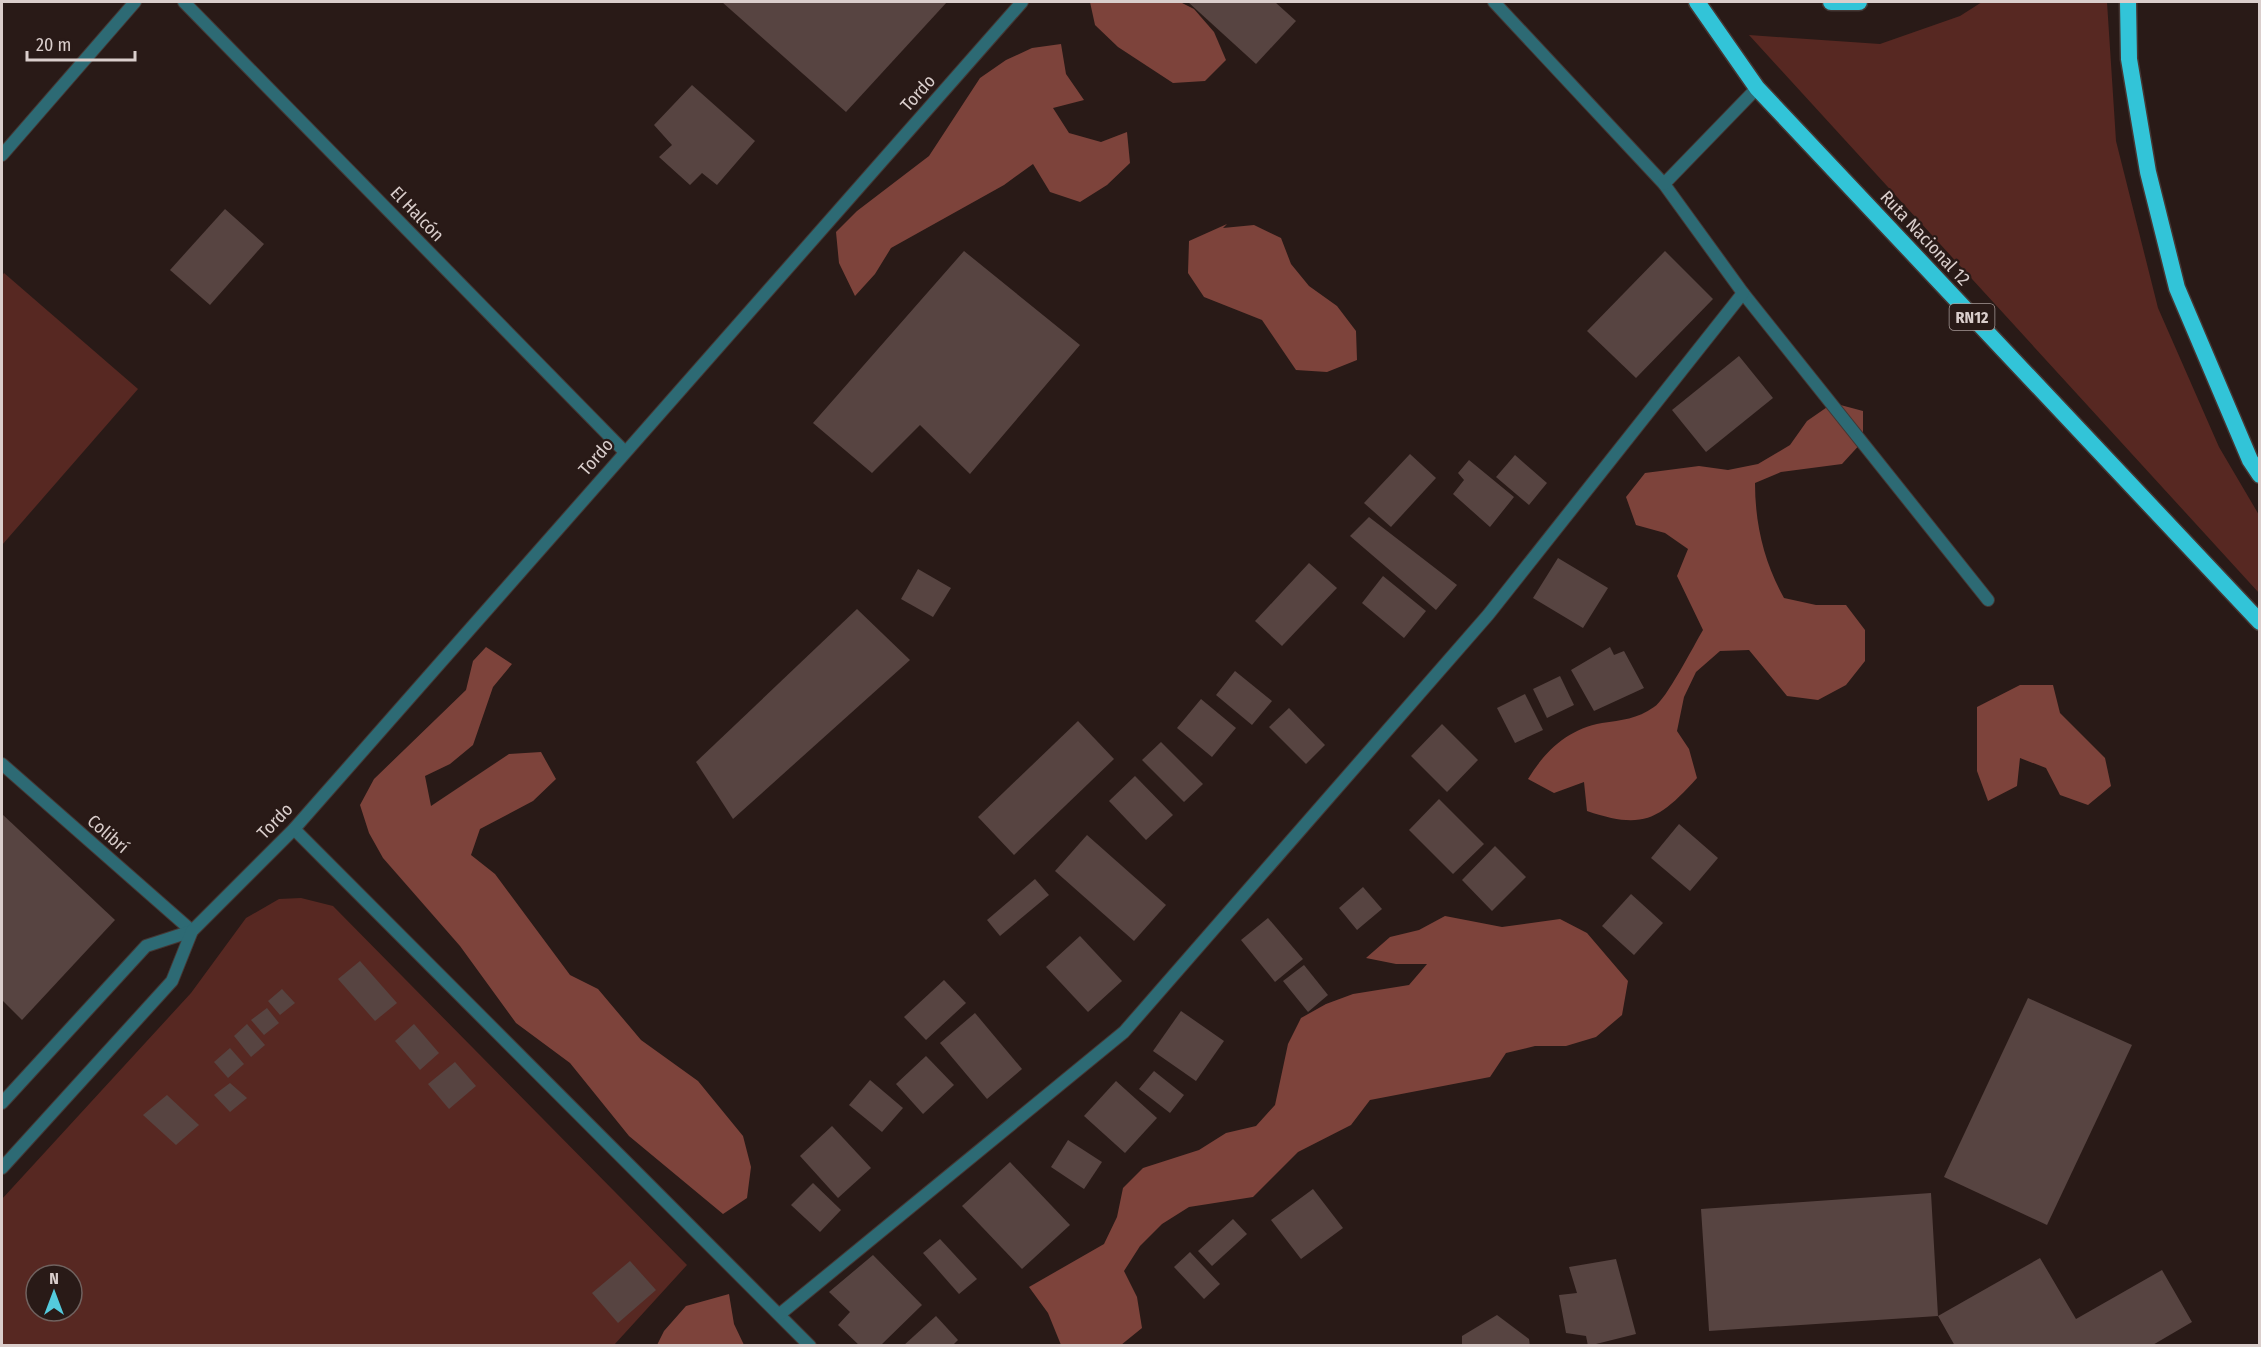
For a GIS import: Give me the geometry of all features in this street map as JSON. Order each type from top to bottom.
[{"type":"highway","name":"Ruta Nacional 12","points":[[1697,2],[1757,88],[2259,622]]},
{"type":"highway","points":[[1831,2],[1859,2]]},
{"type":"highway","points":[[2128,2],[2129,59],[2146,160],[2177,288],[2250,460],[2259,475]]},
{"type":"street","points":[[2,155],[135,2]]},
{"type":"street","name":"El Halcón","points":[[184,2],[624,451]]},
{"type":"street","name":"Tordo","points":[[2,1168],[172,981],[192,931],[294,829],[624,451],[1023,2]]},
{"type":"street","points":[[1494,2],[1664,184],[1743,293],[1988,600]]},
{"type":"street","points":[[1664,184],[1757,88]]},
{"type":"street","points":[[780,1314],[1124,1032],[1488,615],[1743,293]]},
{"type":"street","name":"Colibrí","points":[[2,764],[192,931]]},
{"type":"street","points":[[294,829],[810,1346]]},
{"type":"street","name":"Tordo","points":[[2,1103],[146,946],[192,931]]},
{"type":"shaded area","points":[[1090,2],[1180,2],[1194,9],[1214,32],[1226,60],[1205,81],[1173,83],[1118,47],[1095,25]]},
{"type":"shaded area","points":[[1982,2],[2107,2],[2116,141],[2158,308],[2219,447],[2259,515],[2259,593],[1749,35],[1880,44],[1960,16]]},
{"type":"shaded area","points":[[1061,44],[1066,74],[1084,100],[1053,108],[1069,133],[1101,142],[1127,132],[1130,163],[1107,185],[1080,202],[1050,192],[1033,164],[1004,185],[891,248],[875,274],[855,296],[839,263],[836,232],[857,211],[929,156],[980,78],[1006,60],[1032,48]]},
{"type":"shaded area","points":[[1227,224],[1223,228],[1254,225],[1281,238],[1291,264],[1309,286],[1337,306],[1356,331],[1357,360],[1327,372],[1296,370],[1262,320],[1204,297],[1188,273],[1189,241]]},
{"type":"shaded area","points":[[4,273],[138,389],[2,545],[2,276]]},
{"type":"shaded area","points":[[1833,403],[1863,411],[1863,441],[1842,464],[1781,472],[1755,483],[1755,498],[1766,557],[1784,598],[1816,605],[1846,605],[1865,630],[1865,661],[1846,685],[1818,700],[1787,696],[1749,650],[1720,651],[1696,672],[1684,697],[1677,731],[1689,749],[1697,778],[1672,804],[1649,817],[1622,820],[1587,811],[1584,782],[1554,793],[1528,779],[1550,751],[1578,730],[1635,717],[1654,707],[1672,684],[1703,630],[1677,576],[1688,549],[1665,533],[1636,525],[1626,497],[1645,473],[1699,466],[1728,470],[1758,464],[1790,445],[1807,421]]},
{"type":"shaded area","points":[[486,647],[512,664],[493,687],[473,745],[450,764],[425,776],[431,806],[509,754],[541,752],[556,779],[533,801],[480,829],[471,855],[495,874],[570,975],[598,989],[641,1040],[698,1081],[743,1136],[751,1167],[747,1198],[723,1214],[629,1136],[570,1063],[516,1023],[460,946],[383,858],[369,833],[360,805],[374,779],[466,690],[473,661]]},
{"type":"shaded area","points":[[2020,685],[2053,685],[2060,713],[2105,758],[2111,786],[2088,805],[2060,795],[2046,768],[2020,758],[2017,786],[1988,801],[1977,771],[1977,707]]},
{"type":"shaded area","points":[[301,898],[333,906],[687,1265],[614,1345],[2,1345],[2,1199],[191,993],[246,918],[279,899]]},
{"type":"shaded area","points":[[1445,916],[1502,927],[1560,919],[1587,933],[1628,981],[1622,1015],[1596,1037],[1566,1046],[1535,1046],[1506,1053],[1490,1077],[1370,1100],[1351,1125],[1298,1152],[1253,1197],[1189,1207],[1162,1224],[1140,1246],[1124,1271],[1137,1297],[1142,1328],[1121,1345],[1061,1345],[1048,1313],[1029,1287],[1104,1244],[1117,1217],[1123,1188],[1143,1168],[1199,1150],[1226,1133],[1256,1126],[1275,1105],[1288,1044],[1301,1018],[1326,1004],[1353,994],[1409,985],[1427,964],[1396,964],[1366,958],[1390,937],[1419,930]]},
{"type":"shaded area","points":[[729,1294],[734,1324],[744,1345],[657,1345],[664,1331],[686,1306]]},
{"type":"building","points":[[722,2],[947,2],[846,112]]},
{"type":"building","points":[[1188,2],[1275,2],[1296,21],[1256,64]]},
{"type":"building","points":[[692,85],[755,141],[717,185],[702,173],[690,185],[659,157],[672,145],[654,125]]},
{"type":"building","points":[[225,209],[264,244],[210,305],[170,270]]},
{"type":"building","points":[[964,251],[1080,345],[970,474],[920,425],[872,473],[813,423]]},
{"type":"building","points":[[1665,251],[1713,299],[1636,378],[1587,331]]},
{"type":"building","points":[[1739,356],[1773,398],[1706,452],[1672,410]]},
{"type":"building","points":[[1410,454],[1436,478],[1391,527],[1364,503]]},
{"type":"building","points":[[1515,455],[1547,483],[1529,505],[1496,477]]},
{"type":"building","points":[[1469,460],[1514,497],[1490,527],[1453,494],[1464,480],[1458,473]]},
{"type":"building","points":[[1369,517],[1457,585],[1436,610],[1350,536]]},
{"type":"building","points":[[1558,558],[1608,588],[1583,628],[1533,598]]},
{"type":"building","points":[[1309,563],[1337,588],[1282,646],[1255,621]]},
{"type":"building","points":[[918,569],[951,588],[933,617],[901,599]]},
{"type":"building","points":[[1383,576],[1426,611],[1404,638],[1362,603]]},
{"type":"building","points":[[857,609],[910,660],[733,819],[696,762]]},
{"type":"building","points":[[1610,647],[1614,655],[1624,651],[1644,688],[1594,711],[1571,670]]},
{"type":"building","points":[[1235,671],[1272,701],[1252,725],[1216,695]]},
{"type":"building","points":[[1560,676],[1574,705],[1547,718],[1533,689]]},
{"type":"building","points":[[1525,694],[1543,730],[1515,743],[1497,708]]},
{"type":"building","points":[[1201,699],[1236,728],[1212,757],[1177,728]]},
{"type":"building","points":[[1289,708],[1325,745],[1306,764],[1269,727]]},
{"type":"building","points":[[1078,721],[1114,759],[1014,855],[978,817]]},
{"type":"building","points":[[1442,724],[1478,760],[1447,792],[1411,756]]},
{"type":"building","points":[[1161,742],[1203,784],[1184,802],[1142,760]]},
{"type":"building","points":[[1135,776],[1173,815],[1146,840],[1109,801]]},
{"type":"building","points":[[1439,799],[1484,844],[1453,874],[1409,830]]},
{"type":"building","points":[[2,814],[115,920],[22,1020],[2,1000]]},
{"type":"building","points":[[1679,824],[1718,858],[1690,891],[1651,858]]},
{"type":"building","points":[[1087,835],[1166,905],[1134,941],[1055,871]]},
{"type":"building","points":[[1495,846],[1526,877],[1492,911],[1462,880]]},
{"type":"building","points":[[1035,879],[1049,895],[1000,936],[987,920]]},
{"type":"building","points":[[1363,887],[1382,909],[1357,930],[1339,908]]},
{"type":"building","points":[[1631,894],[1663,923],[1634,955],[1602,926]]},
{"type":"building","points":[[1268,918],[1303,959],[1275,982],[1241,940]]},
{"type":"building","points":[[1080,936],[1122,981],[1088,1012],[1046,967]]},
{"type":"building","points":[[360,961],[397,1003],[375,1021],[338,979]]},
{"type":"building","points":[[1304,965],[1328,995],[1308,1012],[1283,981]]},
{"type":"building","points":[[944,980],[966,1003],[926,1040],[904,1017]]},
{"type":"building","points":[[282,989],[295,1003],[280,1015],[268,1001]]},
{"type":"building","points":[[2028,998],[2132,1045],[2047,1225],[1944,1177]]},
{"type":"building","points":[[267,1008],[279,1023],[264,1035],[251,1020]]},
{"type":"building","points":[[1181,1011],[1224,1041],[1196,1081],[1153,1051]]},
{"type":"building","points":[[975,1013],[1022,1069],[987,1099],[940,1043]]},
{"type":"building","points":[[247,1024],[265,1045],[251,1057],[234,1036]]},
{"type":"building","points":[[414,1024],[439,1053],[420,1070],[395,1041]]},
{"type":"building","points":[[230,1048],[244,1064],[228,1078],[214,1062]]},
{"type":"building","points":[[926,1056],[954,1085],[923,1114],[896,1084]]},
{"type":"building","points":[[455,1062],[476,1086],[449,1109],[428,1084]]},
{"type":"building","points":[[1154,1071],[1184,1095],[1170,1113],[1139,1089]]},
{"type":"building","points":[[870,1080],[903,1108],[882,1132],[849,1105]]},
{"type":"building","points":[[1116,1081],[1157,1118],[1125,1153],[1084,1116]]},
{"type":"building","points":[[230,1083],[247,1098],[230,1112],[214,1095]]},
{"type":"building","points":[[167,1095],[199,1125],[176,1145],[143,1115]]},
{"type":"building","points":[[832,1126],[871,1168],[838,1198],[800,1156]]},
{"type":"building","points":[[1068,1140],[1102,1162],[1084,1189],[1051,1167]]},
{"type":"building","points":[[1010,1162],[1070,1225],[1022,1269],[962,1206]]},
{"type":"building","points":[[813,1183],[841,1210],[820,1232],[791,1205]]},
{"type":"building","points":[[1313,1189],[1343,1228],[1301,1259],[1271,1220]]},
{"type":"building","points":[[1931,1193],[1938,1316],[1709,1331],[1701,1209]]},
{"type":"building","points":[[1233,1219],[1247,1234],[1212,1266],[1198,1251]]},
{"type":"building","points":[[940,1239],[977,1279],[959,1294],[923,1253]]},
{"type":"building","points":[[1190,1252],[1220,1284],[1204,1299],[1174,1267]]},
{"type":"building","points":[[873,1255],[922,1305],[880,1346],[860,1346],[838,1325],[850,1312],[829,1292]]},
{"type":"building","points":[[2040,1258],[2076,1319],[2162,1270],[2192,1322],[2151,1346],[1955,1346],[1938,1316]]},
{"type":"building","points":[[1616,1259],[1636,1334],[1588,1346],[1586,1336],[1566,1333],[1559,1295],[1577,1293],[1569,1267]]},
{"type":"building","points":[[630,1261],[656,1290],[618,1323],[592,1293]]},
{"type":"building","points":[[1497,1315],[1529,1339],[1530,1346],[1462,1346],[1462,1336]]},
{"type":"building","points":[[936,1316],[958,1340],[952,1346],[903,1346]]}]
